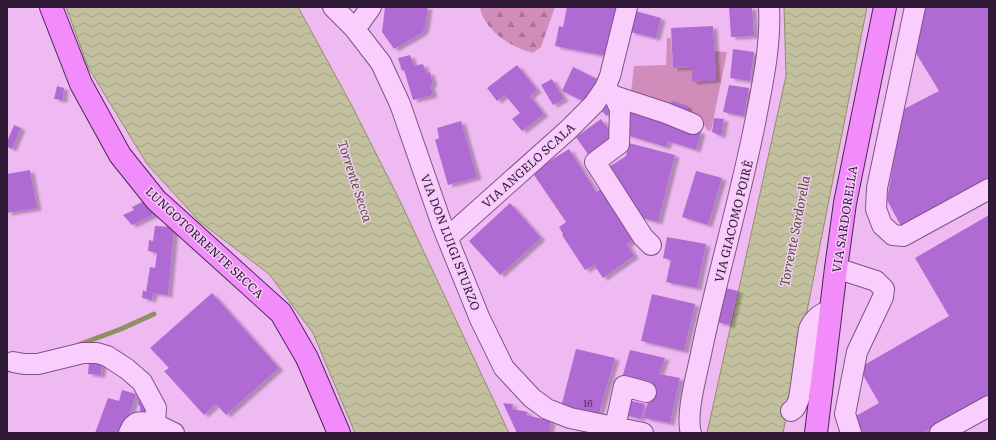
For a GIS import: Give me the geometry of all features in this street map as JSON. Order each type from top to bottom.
[{"type":"main road","name":"LUNGOTORRENTE SECCA","points":[[51,7],[81,84],[120,155],[156,200],[281,313],[307,358],[339,433]]},
{"type":"main road","name":"VIA SARDORELLA","points":[[816,433],[845,203],[885,7]]},
{"type":"street","name":"VIA DON LUIGI STURZO","points":[[333,7],[354,28],[381,63],[400,104],[447,238],[480,319],[504,368],[532,398],[547,409],[570,418],[643,433]]},
{"type":"street","points":[[354,28],[371,7]]},
{"type":"street","name":"VIA ANGELO SCALA","points":[[447,238],[568,130],[594,104],[610,92],[610,76],[627,7]]},
{"type":"street","name":"VIA GIACOMO POIRÈ","points":[[691,433],[689,416],[703,345],[711,307],[745,174],[762,85],[770,24],[768,7]]},
{"type":"street","points":[[915,7],[877,188],[876,209],[882,225],[893,235],[903,236],[989,189]]},
{"type":"street","points":[[610,92],[693,124]]},
{"type":"street","points":[[610,92],[620,109],[619,144],[596,162],[643,237],[652,245]]},
{"type":"street","points":[[836,268],[876,281],[884,289],[883,297],[856,352],[845,414],[851,433]]},
{"type":"street","points":[[791,411],[795,408],[799,398],[809,330],[816,317],[831,310]]},
{"type":"street","points":[[13,362],[38,364],[83,353],[97,353],[107,356],[127,369],[142,382],[156,408],[156,424]]},
{"type":"street","points":[[614,427],[624,386],[646,392]]},
{"type":"street","points":[[940,433],[989,406]]},
{"type":"street","points":[[129,433],[132,425],[138,421],[156,424],[174,433]]},
{"type":"green space","points":[[480,7],[555,7],[541,47],[533,53],[516,47],[500,37],[487,23],[482,15]]},
{"type":"green space","points":[[667,38],[671,38],[673,68],[692,67],[692,81],[714,51],[727,52],[711,131],[707,130],[705,126],[694,123],[631,93],[634,66],[666,65]]},
{"type":"water","name":"Torrente Secca","points":[[66,7],[298,7],[351,104],[400,201],[509,433],[355,433],[313,333],[269,274],[200,222],[147,164],[88,67]]},
{"type":"water","name":"Torrente Sardorella","points":[[784,7],[867,7],[783,433],[707,433],[786,76]]},
{"type":"building","points":[[385,7],[428,7],[425,28],[422,33],[394,49],[382,32]]},
{"type":"building","points":[[567,7],[617,7],[607,56],[555,46],[559,26],[563,27]]},
{"type":"building","points":[[729,7],[752,7],[754,36],[731,37]]},
{"type":"building","points":[[924,7],[989,7],[989,180],[902,228],[887,200],[902,110],[939,91],[914,50]]},
{"type":"building","points":[[635,11],[661,18],[656,38],[630,32]]},
{"type":"building","points":[[713,26],[716,80],[692,82],[692,67],[673,68],[671,28]]},
{"type":"building","points":[[733,49],[754,52],[750,81],[730,78]]},
{"type":"building","points":[[410,55],[414,66],[423,64],[426,73],[430,72],[433,84],[430,85],[433,95],[413,100],[404,70],[402,71],[398,58]]},
{"type":"building","points":[[517,65],[537,90],[530,96],[544,114],[522,131],[512,119],[520,113],[505,95],[497,101],[487,88]]},
{"type":"building","points":[[573,67],[601,81],[589,104],[562,91]]},
{"type":"building","points":[[552,79],[564,99],[553,105],[541,85]]},
{"type":"building","points":[[729,85],[749,88],[744,116],[723,112]]},
{"type":"building","points":[[57,86],[64,88],[63,100],[54,99]]},
{"type":"building","points":[[605,98],[615,107],[607,116],[597,107]]},
{"type":"building","points":[[672,101],[688,106],[685,116],[669,111]]},
{"type":"building","points":[[634,105],[657,118],[701,132],[696,150],[668,141],[666,147],[624,134]]},
{"type":"building","points":[[714,118],[724,119],[721,136],[712,132]]},
{"type":"building","points":[[601,119],[615,139],[590,157],[576,137]]},
{"type":"building","points":[[461,121],[477,177],[448,185],[435,140],[439,138],[437,128]]},
{"type":"building","points":[[14,125],[21,128],[12,149],[7,147],[7,142]]},
{"type":"building","points":[[629,143],[675,155],[658,222],[642,218],[609,167],[626,156]]},
{"type":"building","points":[[569,149],[596,192],[603,188],[635,239],[627,244],[634,256],[603,278],[594,265],[585,270],[562,235],[563,234],[559,227],[566,222],[532,172]]},
{"type":"building","points":[[30,170],[37,208],[7,213],[7,174]]},
{"type":"building","points":[[696,171],[722,178],[708,225],[682,217]]},
{"type":"building","points":[[144,201],[157,213],[132,225],[123,215],[134,210],[132,207]]},
{"type":"building","points":[[510,203],[541,238],[500,275],[469,241]]},
{"type":"building","points":[[989,215],[989,394],[922,433],[863,433],[854,417],[879,403],[859,368],[949,316],[915,258]]},
{"type":"building","points":[[155,226],[171,227],[174,230],[168,295],[153,293],[152,300],[142,298],[143,290],[146,292],[150,267],[155,268],[157,253],[148,251],[149,240],[153,241]]},
{"type":"building","points":[[667,237],[706,244],[697,288],[666,282],[671,260],[663,258]]},
{"type":"building","points":[[725,288],[738,291],[730,325],[717,322]]},
{"type":"building","points":[[212,293],[279,368],[226,415],[216,404],[204,415],[164,371],[169,368],[150,348]]},
{"type":"building","points":[[652,294],[695,304],[684,351],[641,341]]},
{"type":"building","points":[[576,349],[615,358],[598,417],[561,407]]},
{"type":"building","points":[[630,350],[665,358],[659,374],[680,378],[670,423],[644,418],[652,384],[622,378]]},
{"type":"building","points":[[89,362],[102,363],[101,375],[88,374]]},
{"type":"building","points":[[122,390],[136,394],[124,433],[95,433],[108,398],[119,401]]},
{"type":"building","points":[[139,396],[145,397],[150,418],[140,418],[140,406],[138,405]]},
{"type":"building","points":[[623,399],[645,404],[641,419],[619,413]]},
{"type":"building","points":[[503,403],[513,404],[512,409],[528,412],[526,415],[551,421],[549,433],[517,433]]},
{"type":"waterway","points":[[78,345],[121,329],[154,314]]}]
